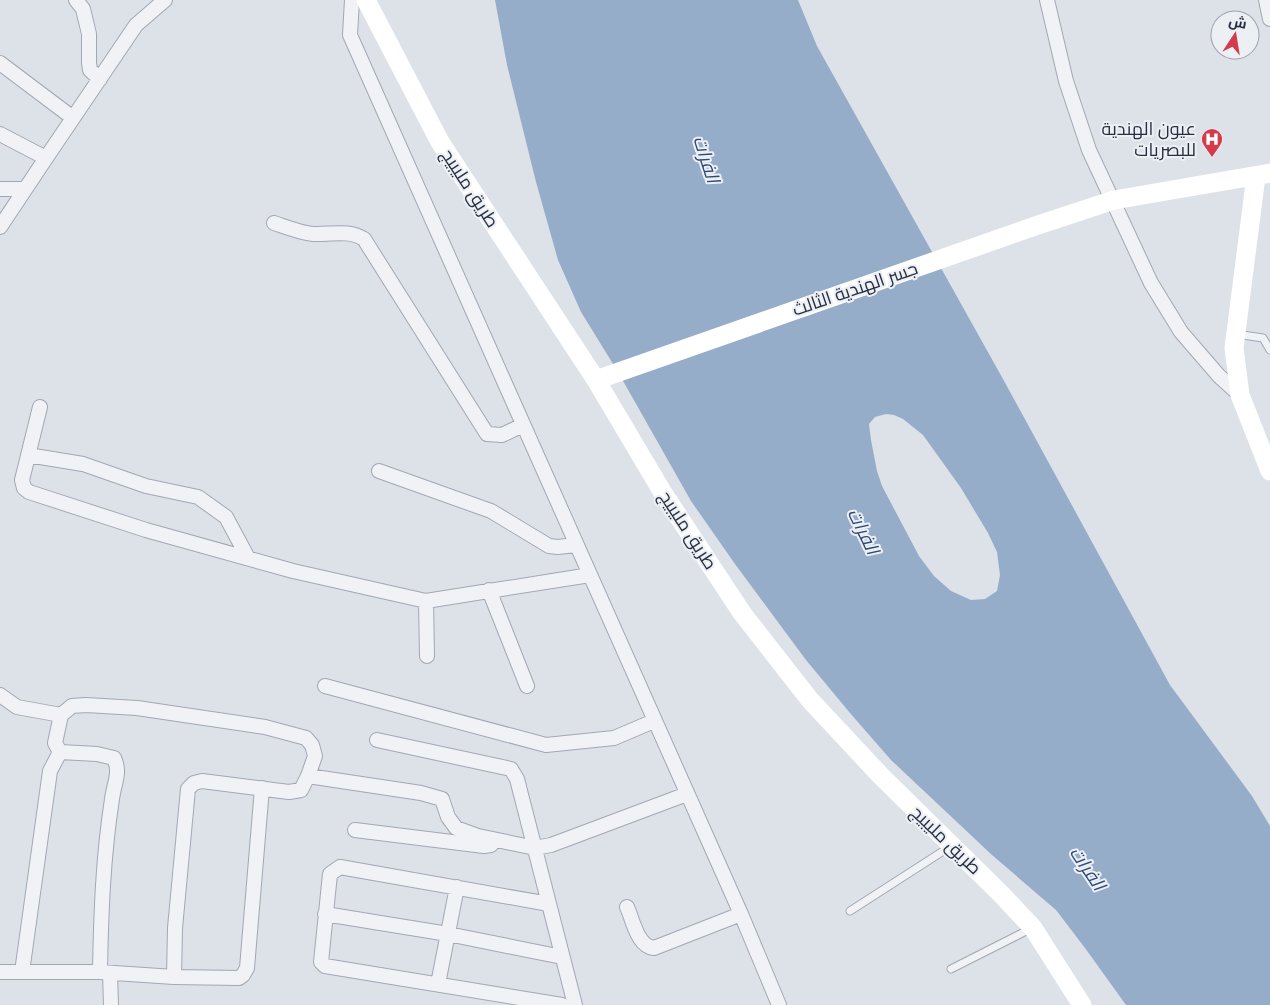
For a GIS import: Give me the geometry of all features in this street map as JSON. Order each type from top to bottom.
[{"type":"street","points":[[76,0],[83,9],[90,34],[90,70],[100,79]]},
{"type":"street","points":[[0,227],[136,25],[165,0]]},
{"type":"street","points":[[352,0],[350,35],[741,914],[779,1005]]},
{"type":"street","name":"طريق مليبيج","points":[[366,0],[440,142],[605,377],[663,493],[742,613],[810,700],[881,776],[1001,894],[1032,928],[1082,1005]]},
{"type":"street","points":[[1047,0],[1066,81],[1089,150],[1114,200],[1151,283],[1165,308],[1199,354],[1240,395]]},
{"type":"street","points":[[1266,0],[1270,19]]},
{"type":"street","points":[[0,63],[73,118]]},
{"type":"street","points":[[0,134],[46,158]]},
{"type":"street","points":[[1263,174],[1234,348],[1240,395],[1270,471]]},
{"type":"street","name":"جسر الهندية الثالث","points":[[605,377],[1114,200],[1263,174]]},
{"type":"street","points":[[0,189],[25,189]]},
{"type":"street","points":[[274,223],[312,234],[348,233],[364,239],[487,434],[502,435],[523,425]]},
{"type":"street","points":[[40,407],[22,480],[24,488],[29,492],[146,530],[294,571],[426,601],[590,575]]},
{"type":"street","points":[[28,455],[83,464],[146,486],[198,497],[226,517],[248,558]]},
{"type":"street","points":[[379,471],[491,512],[549,546],[576,545]]},
{"type":"street","points":[[489,590],[527,686]]},
{"type":"street","points":[[426,601],[427,656]]},
{"type":"street","points":[[324,686],[546,745],[614,738],[654,720]]},
{"type":"street","points":[[0,695],[17,707],[61,715]]},
{"type":"street","points":[[60,752],[55,743],[61,715],[72,706],[86,705],[137,708],[271,729],[306,738],[312,745],[315,756],[301,790],[289,792],[202,781],[194,783],[188,789],[175,928],[174,977]]},
{"type":"street","points":[[377,740],[511,769],[517,779],[575,1005]]},
{"type":"street","points":[[22,972],[50,771],[60,752]]},
{"type":"street","points":[[60,752],[97,754],[114,758],[118,768],[105,844],[105,973],[111,1005]]},
{"type":"street","points":[[308,776],[421,793],[442,799],[448,817],[456,828],[501,842],[535,848],[551,846],[687,794]]},
{"type":"street","points":[[0,972],[105,973],[239,978],[248,968],[262,788]]},
{"type":"street","points":[[355,830],[484,846],[501,842]]},
{"type":"street","points":[[549,904],[340,867],[330,874],[320,956],[321,962],[325,966],[562,1005]]},
{"type":"street","points":[[438,984],[457,888]]},
{"type":"street","points":[[627,907],[641,941],[648,947],[654,948],[741,914]]},
{"type":"street","points":[[325,914],[448,934],[562,957]]},
{"type":"lane","points":[[1236,334],[1267,337],[1270,350]]},
{"type":"lane","points":[[850,911],[952,846]]},
{"type":"lane","points":[[951,968],[1032,928]]},
{"type":"water","name":"الفرات","points":[[495,0],[798,0],[817,46],[1003,379],[1170,685],[1252,796],[1270,826],[1270,1005],[1126,1005],[1056,910],[992,855],[891,760],[806,660],[691,501],[618,372],[581,312],[558,260],[536,182],[507,65]],"holes":[[[886,414],[903,419],[923,435],[961,488],[988,533],[997,552],[1000,575],[997,591],[985,599],[971,600],[951,591],[934,576],[919,556],[882,486],[877,471],[869,424],[875,417]]]},
{"type":"place","name":"عيون الهندية للبصريات","points":[[1212,158]]}]
